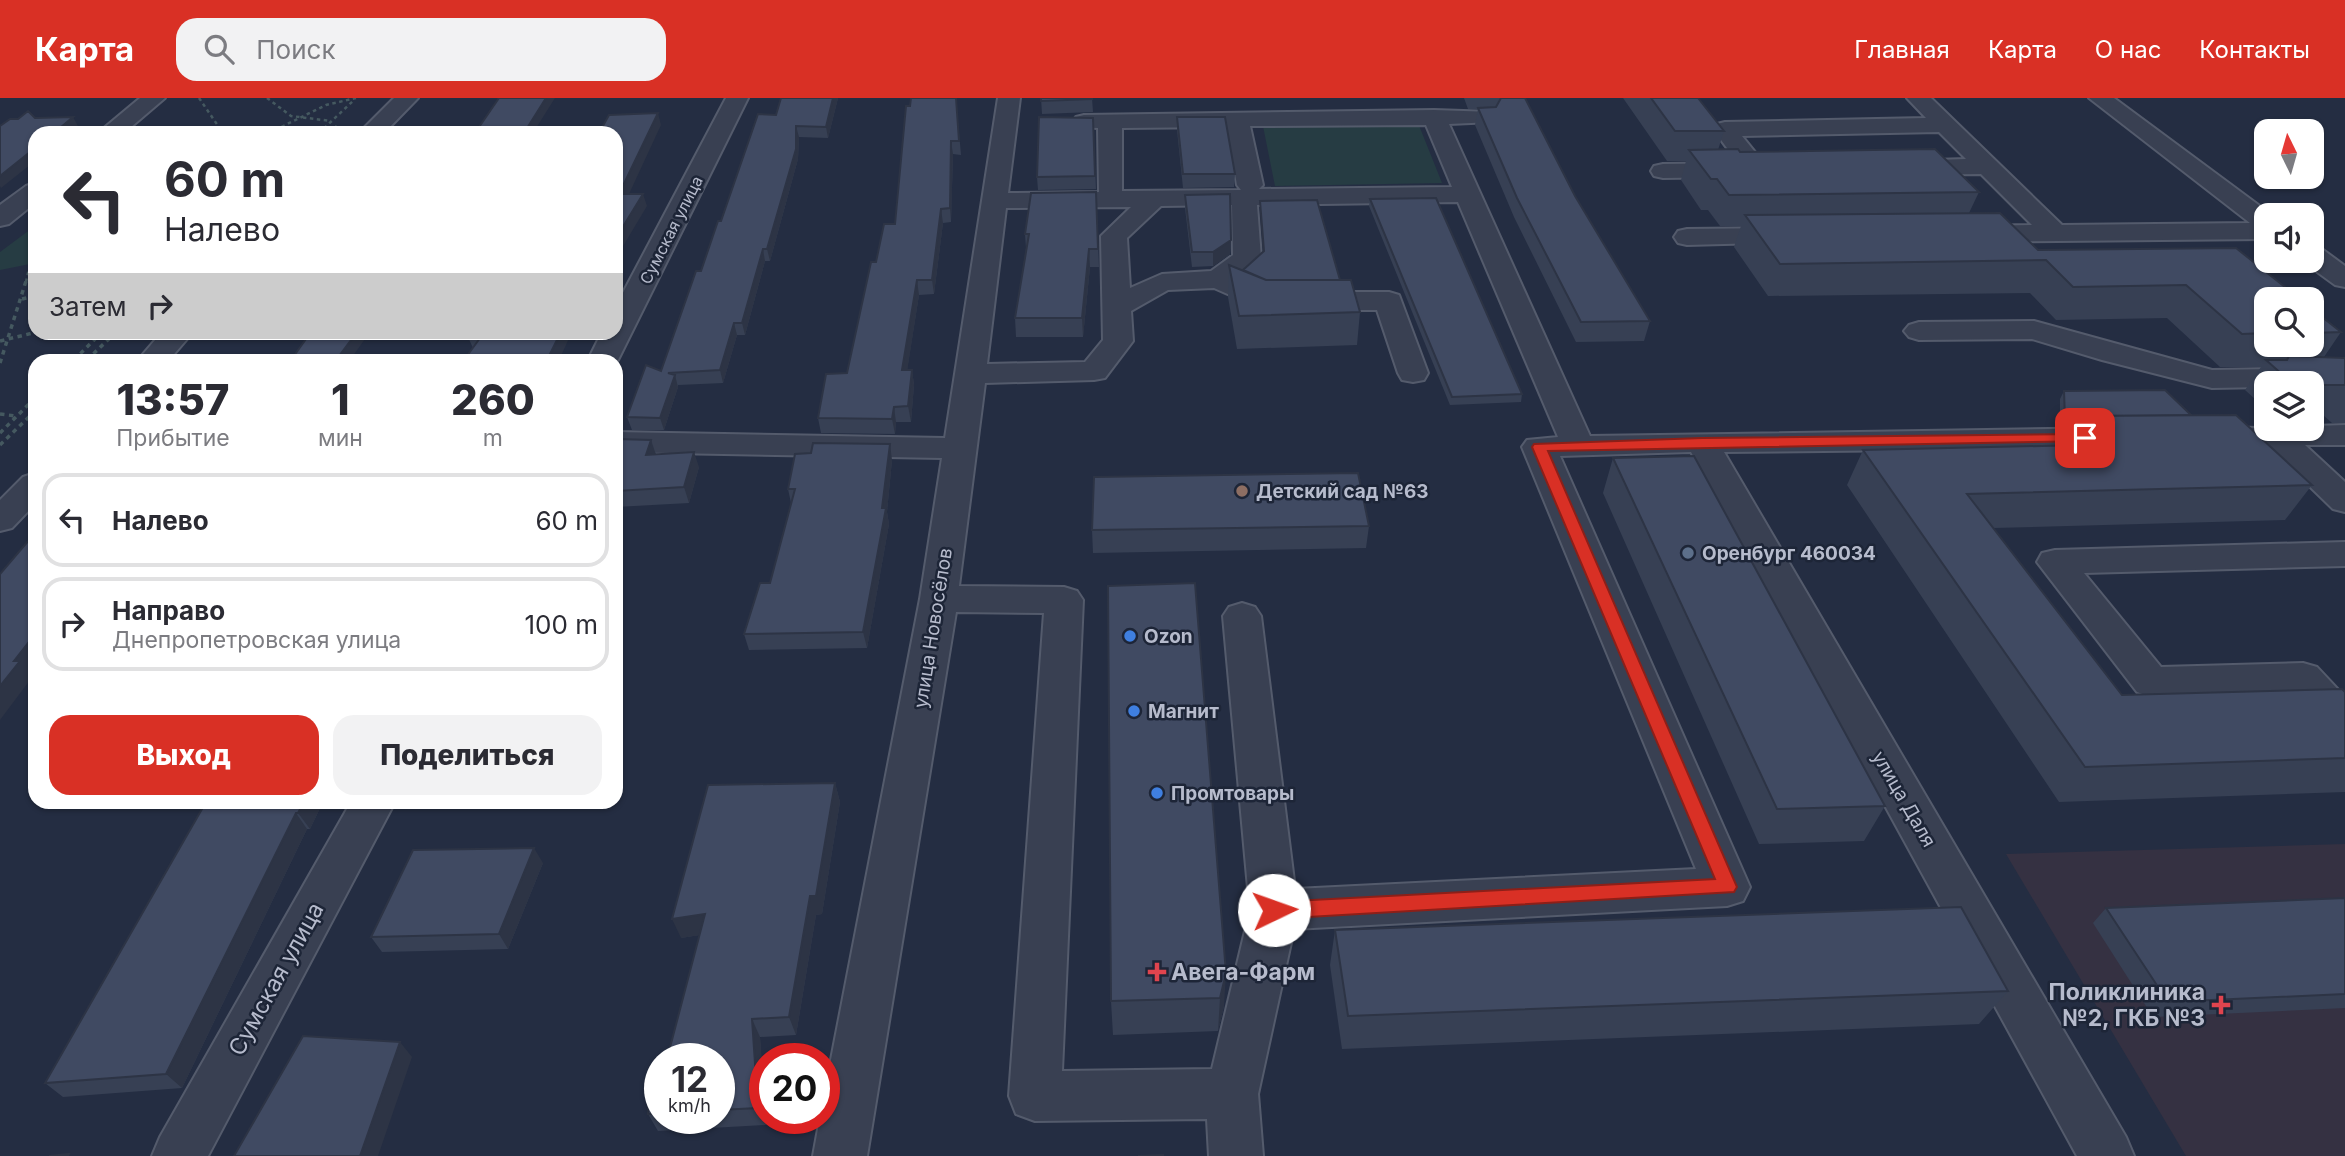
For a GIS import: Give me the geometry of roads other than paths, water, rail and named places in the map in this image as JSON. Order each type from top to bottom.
[{"type":"street","points":[[119,126],[154,98]]},
{"type":"street","points":[[378,126],[407,98]]},
{"type":"street","name":"Сумская улица","points":[[623,321],[737,98]]},
{"type":"street","name":"улица Новосёлов","points":[[839,1156],[939,599],[1009,98]]},
{"type":"street","points":[[1918,98],[1990,166],[2055,233]]},
{"type":"street","points":[[2100,98],[2254,214]]},
{"type":"street","points":[[1274,910],[1727,887],[1559,446],[1468,194],[1434,117]]},
{"type":"street","points":[[1059,122],[1485,117]]},
{"type":"street","points":[[1218,279],[1247,258],[1247,191],[1237,120]]},
{"type":"street","points":[[1110,121],[1110,190]]},
{"type":"street","points":[[1756,170],[1725,129],[1946,125]]},
{"type":"street","points":[[1880,168],[1990,166]]},
{"type":"street","points":[[1663,171],[1811,169]]},
{"type":"street","points":[[995,201],[1154,199],[1247,191],[1468,194]]},
{"type":"street","points":[[0,218],[28,196]]},
{"type":"street","points":[[971,374],[1094,371],[1118,341],[1114,236],[1154,199]]},
{"type":"street","points":[[1946,234],[2254,231]]},
{"type":"street","points":[[1687,237],[1810,236]]},
{"type":"street","points":[[2324,264],[2345,279]]},
{"type":"street","points":[[1118,306],[1162,282],[1218,279],[1264,301],[1389,301],[1413,373]]},
{"type":"street","points":[[1919,331],[2034,330],[2113,354],[2212,379],[2345,377]]},
{"type":"street","points":[[159,354],[172,340]]},
{"type":"street","points":[[2324,435],[2345,435]]},
{"type":"street","points":[[1559,446],[2254,436]]},
{"type":"street","points":[[2281,441],[2345,501]]},
{"type":"street","points":[[623,442],[959,448]]},
{"type":"street","name":"улица Даля","points":[[1702,442],[2107,1156]]},
{"type":"street","points":[[0,520],[28,492]]},
{"type":"street","points":[[2345,554],[2055,562],[2151,682],[2303,677],[2345,724]]},
{"type":"street","points":[[939,599],[1064,600],[1035,1096],[1232,1094]]},
{"type":"street","points":[[1236,1156],[1232,1094],[1274,910],[1242,615]]},
{"type":"street","name":"Сумская улица","points":[[179,1156],[369,809]]},
{"type":"place","name":"Детский сад №63","points":[[1242,491]]},
{"type":"place","name":"Оренбург 460034","points":[[1688,553]]},
{"type":"place","name":"Ozon","points":[[1130,636]]},
{"type":"place","name":"Магнит","points":[[1134,711]]},
{"type":"place","name":"Промтовары","points":[[1157,793]]},
{"type":"place","name":"Авега-Фарм","points":[[1157,972]]},
{"type":"place","name":"Поликлиника №2, ГКБ №3","points":[[2221,1005]]}]
